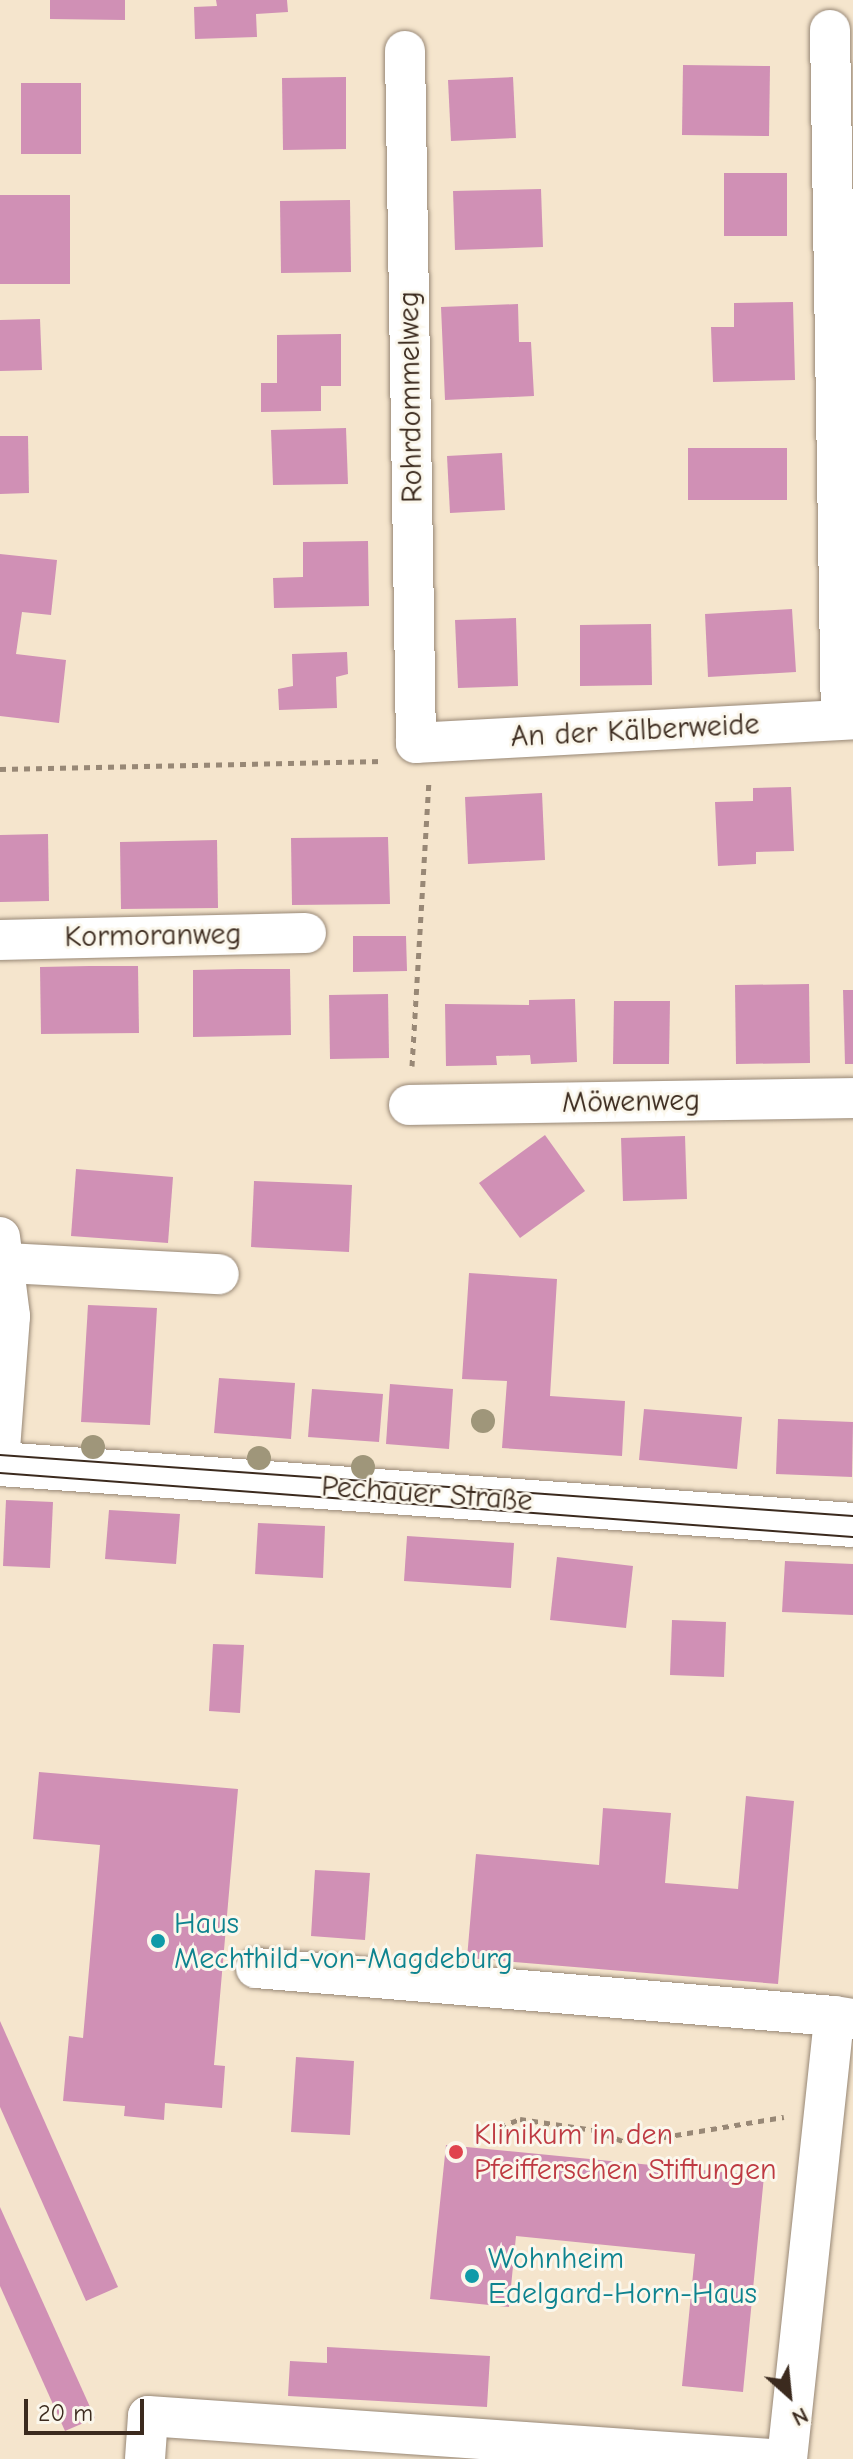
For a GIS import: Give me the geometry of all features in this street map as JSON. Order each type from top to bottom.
[{"type":"main road","name":"Pechauer Straße","points":[[0,1464],[853,1525]]},
{"type":"street","points":[[830,30],[847,719]]},
{"type":"street","name":"Rohrdommelweg","points":[[405,51],[416,743]]},
{"type":"street","name":"An der Kälberweide","points":[[416,743],[847,719]]},
{"type":"street","name":"Kormoranweg","points":[[0,940],[306,933]]},
{"type":"street","name":"Möwenweg","points":[[409,1105],[853,1098]]},
{"type":"street","points":[[0,1449],[10,1316],[3,1250],[219,1274]]},
{"type":"street","points":[[256,1968],[843,2018],[823,2112],[787,2459]]},
{"type":"street","points":[[145,2459],[148,2416],[771,2459]]},
{"type":"path","points":[[0,769],[383,761],[416,743],[430,783],[409,1105]]},
{"type":"path","points":[[500,2127],[520,2119],[594,2130],[628,2143],[823,2112]]},
{"type":"building","points":[[50,0],[125,0],[125,20],[50,19]]},
{"type":"building","points":[[216,0],[287,0],[288,12],[256,14],[257,37],[195,39],[194,7],[217,6]]},
{"type":"building","points":[[683,65],[770,66],[769,136],[682,135]]},
{"type":"building","points":[[346,77],[346,149],[283,150],[282,78]]},
{"type":"building","points":[[513,77],[516,138],[451,141],[448,80]]},
{"type":"building","points":[[21,83],[81,83],[81,154],[21,154]]},
{"type":"building","points":[[724,173],[787,173],[787,236],[724,236]]},
{"type":"building","points":[[541,189],[543,247],[455,250],[453,191]]},
{"type":"building","points":[[0,195],[70,195],[70,284],[0,284]]},
{"type":"building","points":[[350,200],[351,272],[281,273],[280,201]]},
{"type":"building","points":[[793,302],[795,380],[713,382],[711,327],[734,327],[734,303]]},
{"type":"building","points":[[518,304],[519,342],[531,342],[534,396],[445,400],[441,307]]},
{"type":"building","points":[[40,319],[42,370],[0,371],[0,320]]},
{"type":"building","points":[[341,334],[341,386],[321,386],[321,411],[261,412],[261,383],[277,383],[277,335]]},
{"type":"building","points":[[346,428],[348,484],[273,485],[271,430]]},
{"type":"building","points":[[0,436],[28,436],[29,493],[0,494]]},
{"type":"building","points":[[688,448],[787,448],[787,500],[688,500]]},
{"type":"building","points":[[502,453],[505,510],[450,513],[447,456]]},
{"type":"building","points":[[368,541],[369,606],[274,608],[273,578],[303,577],[303,542]]},
{"type":"building","points":[[0,554],[57,560],[51,615],[22,612],[16,654],[66,660],[59,723],[0,716]]},
{"type":"building","points":[[792,609],[796,672],[708,677],[705,614]]},
{"type":"building","points":[[516,618],[518,686],[458,688],[455,620]]},
{"type":"building","points":[[651,624],[652,685],[580,686],[580,625]]},
{"type":"building","points":[[347,652],[348,674],[336,677],[337,708],[279,710],[278,689],[293,686],[292,654]]},
{"type":"building","points":[[791,787],[794,851],[756,852],[756,864],[718,866],[715,802],[753,801],[753,788]]},
{"type":"building","points":[[542,793],[545,860],[468,864],[465,797]]},
{"type":"building","points":[[48,834],[49,901],[0,902],[0,835]]},
{"type":"building","points":[[388,837],[390,904],[292,905],[291,838]]},
{"type":"building","points":[[217,840],[218,908],[121,909],[120,842]]},
{"type":"building","points":[[353,936],[406,936],[407,971],[353,972]]},
{"type":"building","points":[[138,966],[139,1033],[41,1034],[40,967]]},
{"type":"building","points":[[290,969],[291,1035],[193,1037],[193,970]]},
{"type":"building","points":[[809,984],[810,1063],[736,1064],[735,985]]},
{"type":"building","points":[[843,990],[853,990],[853,1064],[845,1064]]},
{"type":"building","points":[[388,994],[389,1058],[330,1059],[329,995]]},
{"type":"building","points":[[575,999],[577,1062],[531,1064],[530,1055],[496,1056],[497,1065],[446,1066],[445,1004],[529,1005],[529,1000]]},
{"type":"building","points":[[614,1001],[670,1001],[669,1064],[613,1064]]},
{"type":"building","points":[[545,1135],[585,1191],[520,1238],[479,1183]]},
{"type":"building","points":[[685,1136],[687,1199],[623,1201],[621,1138]]},
{"type":"building","points":[[76,1169],[173,1177],[168,1243],[71,1236]]},
{"type":"building","points":[[254,1181],[352,1185],[349,1252],[251,1247]]},
{"type":"building","points":[[469,1273],[557,1279],[550,1396],[625,1401],[622,1456],[502,1448],[507,1381],[462,1379]]},
{"type":"building","points":[[88,1305],[157,1308],[150,1425],[81,1422]]},
{"type":"building","points":[[219,1378],[295,1383],[291,1439],[214,1433]]},
{"type":"building","points":[[390,1384],[453,1389],[449,1449],[386,1444]]},
{"type":"building","points":[[312,1389],[383,1394],[379,1442],[308,1437]]},
{"type":"building","points":[[644,1409],[742,1417],[737,1469],[639,1460]]},
{"type":"building","points":[[778,1419],[853,1422],[852,1477],[776,1474]]},
{"type":"building","points":[[6,1500],[53,1502],[50,1568],[3,1566]]},
{"type":"building","points":[[109,1510],[180,1514],[176,1564],[105,1559]]},
{"type":"building","points":[[258,1523],[325,1526],[323,1578],[255,1574]]},
{"type":"building","points":[[407,1536],[514,1543],[511,1588],[404,1581]]},
{"type":"building","points":[[557,1557],[633,1566],[626,1628],[550,1620]]},
{"type":"building","points":[[785,1561],[853,1564],[853,1615],[782,1612]]},
{"type":"building","points":[[672,1620],[726,1622],[724,1677],[670,1675]]},
{"type":"building","points":[[213,1644],[244,1645],[240,1713],[209,1711]]},
{"type":"building","name":"Haus Mechthild-von-Magdeburg","points":[[39,1772],[238,1789],[214,2065],[225,2066],[222,2108],[165,2103],[164,2120],[124,2116],[125,2106],[63,2101],[69,2036],[83,2038],[100,1845],[33,1839]]},
{"type":"building","points":[[746,1796],[794,1801],[778,1984],[467,1958],[476,1854],[599,1865],[603,1808],[671,1813],[665,1883],[738,1889]]},
{"type":"building","points":[[315,1870],[370,1873],[365,1940],[311,1936]]},
{"type":"building","points":[[0,2021],[118,2287],[86,2301],[0,2107]]},
{"type":"building","points":[[296,2057],[354,2061],[350,2135],[291,2132]]},
{"type":"building","name":"Wohnheim Edelgard-Horn-Haus","points":[[446,2145],[764,2176],[743,2392],[682,2386],[695,2254],[516,2236],[509,2307],[430,2299]]},
{"type":"building","points":[[0,2207],[95,2418],[65,2431],[0,2286]]},
{"type":"building","points":[[327,2347],[490,2356],[487,2407],[288,2396],[290,2361],[327,2363]]},
{"type":"tram line","points":[[0,1455],[853,1516]]},
{"type":"tram line","points":[[0,1473],[853,1537]]},
{"type":"place","name":"Haus Mechthild-von-Magdeburg","points":[[158,1941]]},
{"type":"place","name":"Klinikum in den Pfeifferschen Stiftungen","points":[[456,2152]]},
{"type":"place","name":"Wohnheim Edelgard-Horn-Haus","points":[[472,2276]]}]
